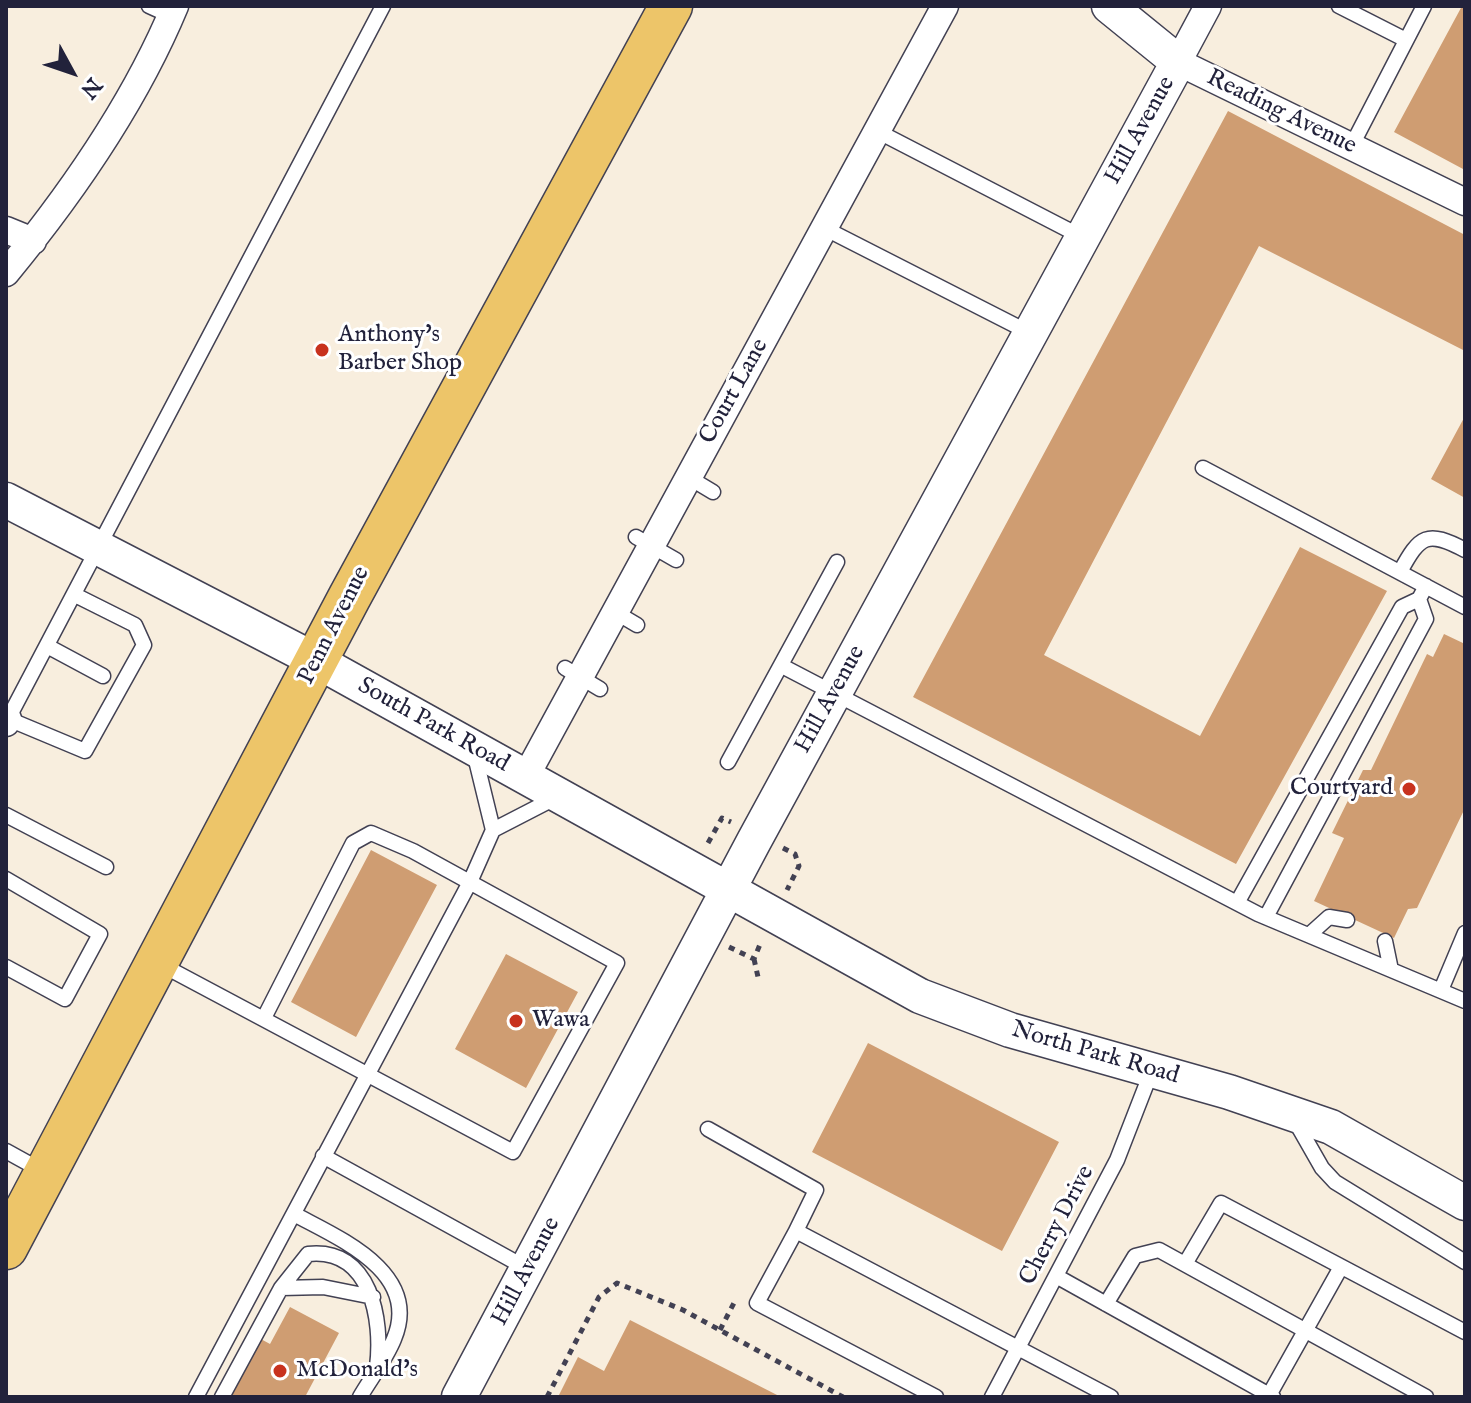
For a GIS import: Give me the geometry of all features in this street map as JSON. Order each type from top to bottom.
[{"type":"main road","name":"Penn Avenue","points":[[6,1248],[317,661],[671,6]]},
{"type":"street","name":"Court Lane","points":[[525,778],[619,611],[644,541],[688,477],[945,6]]},
{"type":"street","name":"Reading Avenue","points":[[1109,6],[1178,62],[1465,202]]},
{"type":"street","name":"Hill Avenue","points":[[459,1397],[834,694],[1208,6]]},
{"type":"street","points":[[6,273],[33,241],[130,93],[165,9]]},
{"type":"street","points":[[6,230],[33,241]]},
{"type":"street","name":"South Park Road","points":[[6,500],[317,661],[729,892]]},
{"type":"street","name":"North Park Road","points":[[729,892],[944,1007],[1229,1092],[1331,1127],[1465,1203]]},
{"type":"lane","points":[[75,595],[135,625],[144,645],[85,751],[7,720],[49,647],[99,546],[383,6]]},
{"type":"lane","points":[[1339,6],[1406,40]]},
{"type":"lane","points":[[1351,147],[1424,6]]},
{"type":"lane","points":[[877,131],[1083,237]]},
{"type":"lane","points":[[824,228],[1030,334]]},
{"type":"lane","points":[[1203,468],[1400,572],[1423,593],[1463,600]]},
{"type":"lane","points":[[688,477],[713,492]]},
{"type":"lane","points":[[1400,572],[1415,545],[1427,537],[1441,537],[1465,550]]},
{"type":"lane","points":[[644,541],[676,560]]},
{"type":"lane","points":[[728,762],[837,562]]},
{"type":"lane","points":[[1237,903],[1402,607],[1423,593]]},
{"type":"lane","points":[[1266,917],[1426,619],[1423,593]]},
{"type":"lane","points":[[49,647],[103,676]]},
{"type":"lane","points":[[782,666],[1237,903],[1465,1001]]},
{"type":"lane","points":[[196,1397],[470,882],[493,830],[474,751]]},
{"type":"lane","points":[[493,830],[559,796]]},
{"type":"lane","points":[[6,815],[106,867]]},
{"type":"lane","points":[[158,962],[513,1152],[617,963],[470,882],[371,833],[353,843],[264,1018]]},
{"type":"lane","points":[[6,879],[100,934],[65,999],[6,967]]},
{"type":"lane","points":[[1309,935],[1329,917],[1347,920]]},
{"type":"lane","points":[[1441,990],[1465,933]]},
{"type":"lane","points":[[1385,941],[1391,970]]},
{"type":"lane","name":"Cherry Drive","points":[[992,1397],[1117,1160],[1152,1070]]},
{"type":"lane","points":[[1291,1115],[1322,1168],[1335,1182],[1465,1262]]},
{"type":"lane","points":[[708,1129],[816,1190],[757,1303],[936,1397]]},
{"type":"lane","points":[[6,1151],[46,1173]]},
{"type":"lane","points":[[323,1156],[529,1269]]},
{"type":"lane","points":[[1185,1264],[1221,1203],[1465,1332]]},
{"type":"lane","points":[[294,1214],[362,1251],[379,1265],[390,1283],[398,1307],[395,1337],[360,1397]]},
{"type":"lane","points":[[796,1231],[1111,1397]]},
{"type":"lane","points":[[1106,1304],[1135,1256],[1159,1250],[1426,1397]]},
{"type":"lane","points":[[222,1397],[281,1288],[298,1262],[308,1254],[318,1253],[352,1267],[373,1297],[381,1335],[377,1367]]},
{"type":"lane","points":[[1056,1276],[1270,1396],[1341,1267]]},
{"type":"lane","points":[[281,1288],[323,1287],[373,1297]]},
{"type":"path","points":[[754,959],[758,977]]},
{"type":"path","points":[[547,1397],[599,1297],[617,1283],[631,1286],[683,1310],[843,1397]]},
{"type":"building","points":[[1462,6],[1465,6],[1463,169],[1394,132]]},
{"type":"building","points":[[1228,111],[1465,235],[1465,351],[1259,246],[1044,655],[1200,736],[1300,547],[1387,591],[1236,864],[913,697]]},
{"type":"building","points":[[1465,416],[1465,498],[1431,479]]},
{"type":"building","name":"Courtyard","points":[[1444,634],[1465,644],[1465,808],[1417,908],[1408,909],[1394,938],[1314,901],[1344,838],[1332,833],[1363,770],[1371,770],[1427,654],[1433,657]]},
{"type":"building","points":[[371,850],[437,885],[356,1037],[291,1002]]},
{"type":"building","name":"Wawa","points":[[506,954],[578,992],[526,1088],[455,1049]]},
{"type":"building","points":[[868,1043],[1059,1142],[1002,1251],[812,1152]]},
{"type":"building","name":"McDonald's","points":[[290,1307],[339,1333],[305,1397],[228,1397],[259,1338],[270,1344]]},
{"type":"building","points":[[630,1320],[781,1397],[558,1397],[578,1357],[604,1371]]},
{"type":"place","name":"Anthony's Barber Shop","points":[[322,350]]},
{"type":"place","name":"Courtyard","points":[[1409,789]]},
{"type":"place","name":"Wawa","points":[[516,1021]]},
{"type":"place","name":"McDonald's","points":[[280,1371]]}]
